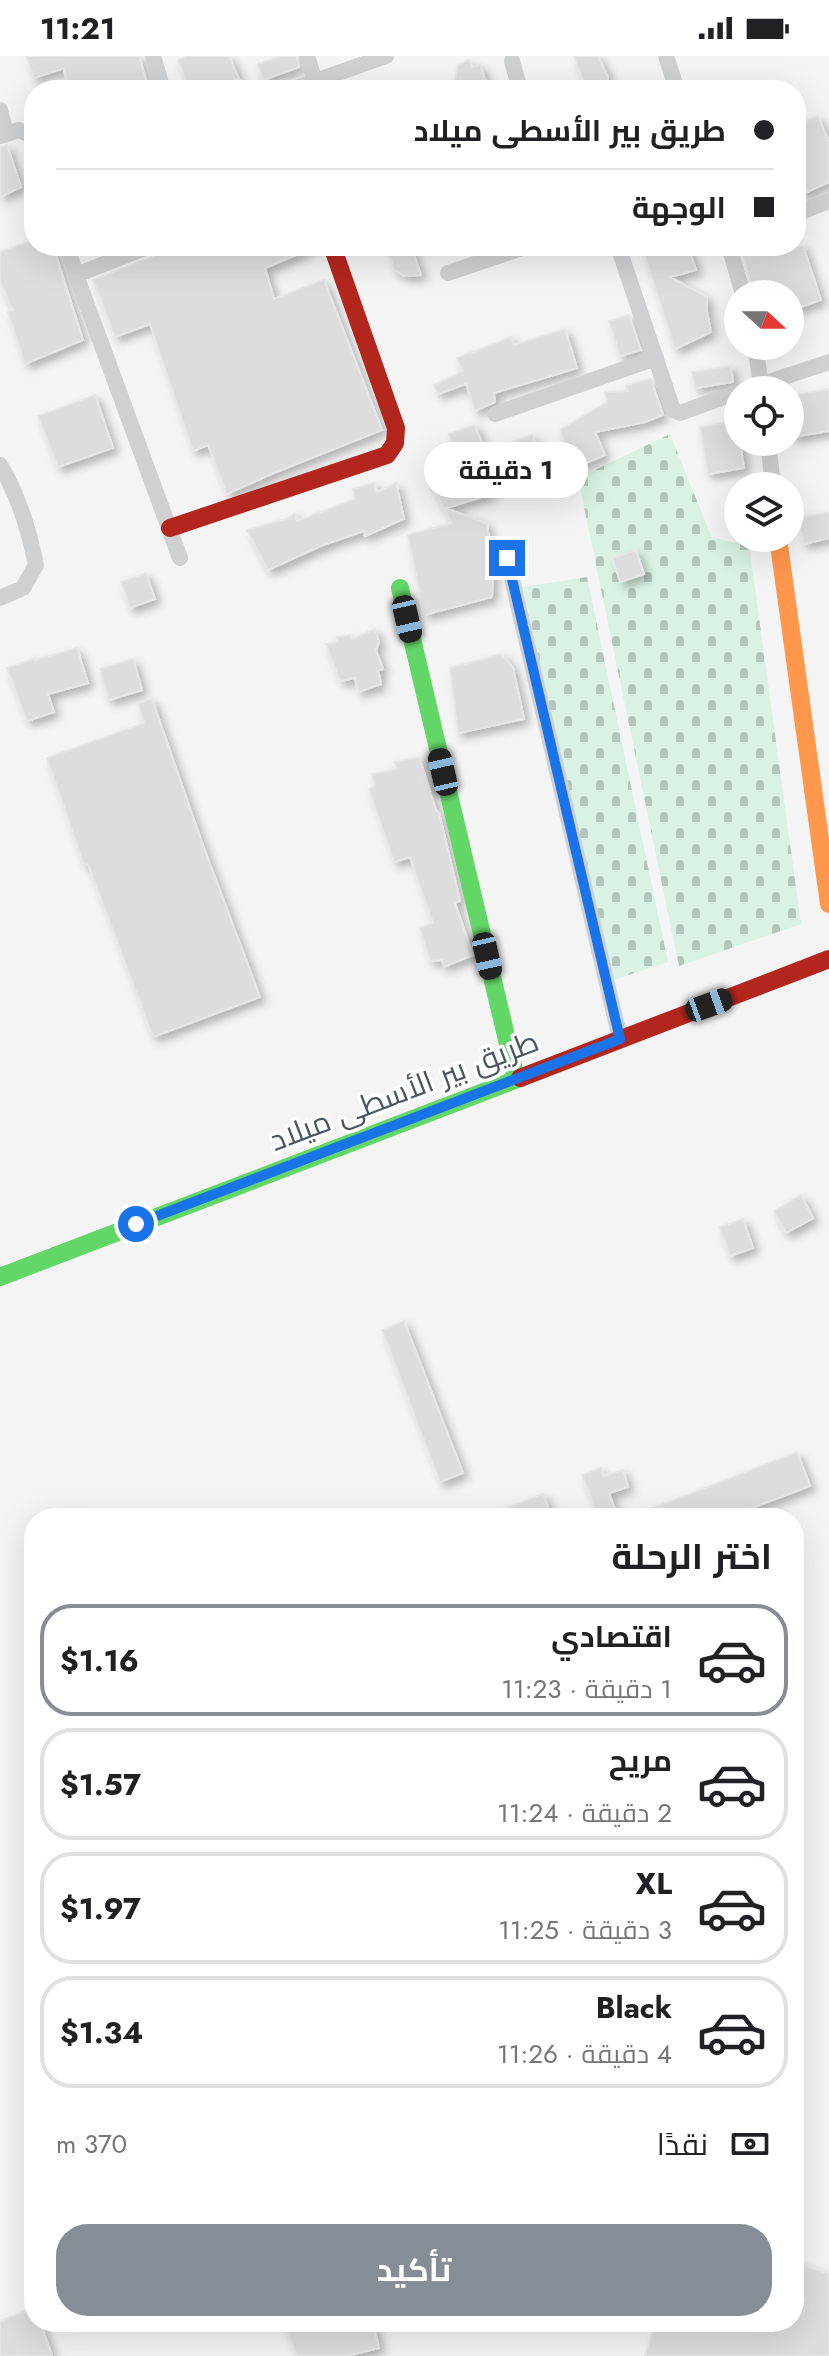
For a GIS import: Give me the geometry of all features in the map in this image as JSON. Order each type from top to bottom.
[{"type":"street","points":[[153,56],[160,80]]},
{"type":"street","points":[[307,56],[315,80]]},
{"type":"street","points":[[318,80],[386,56]]},
{"type":"street","points":[[666,56],[674,80]]},
{"type":"street","points":[[512,61],[517,80]]},
{"type":"street","points":[[0,110],[3,135],[19,130],[24,132]]},
{"type":"street","points":[[806,210],[829,201]]},
{"type":"street","points":[[70,256],[180,558]]},
{"type":"street","points":[[76,275],[124,256]]},
{"type":"street","points":[[170,528],[387,455],[395,443],[396,428],[336,256]]},
{"type":"street","points":[[448,273],[498,256]]},
{"type":"street","points":[[621,256],[673,410],[680,413],[724,397]]},
{"type":"street","points":[[732,256],[739,280]]},
{"type":"street","points":[[495,414],[656,358]]},
{"type":"street","points":[[791,376],[829,362]]},
{"type":"street","points":[[0,465],[29,530],[36,565],[23,588],[0,598]]},
{"type":"street","points":[[780,552],[829,904]]},
{"type":"street","points":[[507,558],[620,1039]]},
{"type":"street","points":[[400,588],[516,1078]]},
{"type":"street","name":"طريق بير الأسطى ميلاد","points":[[0,1277],[829,959]]},
{"type":"green space","points":[[670,434],[712,538],[724,540],[724,552],[750,552],[801,924],[679,966],[578,478]]},
{"type":"green space","points":[[587,577],[668,962],[610,981],[523,587]]},
{"type":"building","points":[[26,56],[139,56],[146,80],[66,80],[64,68],[34,78]]},
{"type":"building","points":[[187,56],[229,56],[239,79],[186,80],[178,60]]},
{"type":"building","points":[[282,56],[296,56],[299,67],[263,80],[258,64]]},
{"type":"building","points":[[574,56],[598,56],[608,80],[583,80]]},
{"type":"building","points":[[469,60],[472,67],[480,65],[485,80],[455,80],[458,65]]},
{"type":"building","points":[[818,116],[829,142],[829,182],[806,192],[806,120]]},
{"type":"building","points":[[7,145],[21,187],[0,197],[0,147]]},
{"type":"building","points":[[24,244],[24,256],[56,256],[83,340],[25,364],[8,312],[13,310],[0,282],[0,252]]},
{"type":"building","points":[[806,255],[821,300],[804,306],[804,280],[750,280],[743,256]]},
{"type":"building","points":[[154,256],[293,256],[265,268],[274,299],[324,280],[382,430],[227,494],[208,445],[193,451],[150,324],[115,337],[93,280]]},
{"type":"building","points":[[390,256],[414,256],[421,275],[404,276],[394,269]]},
{"type":"building","points":[[645,256],[691,256],[696,270],[670,277],[707,297],[711,332],[675,349]]},
{"type":"building","points":[[629,315],[641,350],[620,356],[609,321]]},
{"type":"building","points":[[565,329],[577,368],[494,393],[495,402],[475,411],[466,384],[438,394],[434,385],[463,371],[457,358],[511,337],[514,345]]},
{"type":"building","points":[[731,366],[732,376],[724,376],[724,383],[695,388],[692,372]]},
{"type":"building","points":[[651,379],[663,415],[645,422],[595,432],[605,455],[569,470],[561,429],[607,402],[605,392],[628,391],[626,385]]},
{"type":"building","points":[[829,389],[829,431],[804,435],[804,393]]},
{"type":"building","points":[[95,395],[113,448],[58,467],[38,416]]},
{"type":"building","points":[[724,423],[724,456],[742,456],[744,468],[708,474],[700,427]]},
{"type":"building","points":[[474,425],[486,451],[532,435],[544,465],[489,488],[491,494],[446,508],[487,524],[493,570],[492,597],[424,615],[408,535],[452,523],[428,478],[459,466],[449,434]]},
{"type":"building","points":[[374,483],[377,492],[396,483],[404,519],[365,536],[364,531],[323,545],[268,570],[247,530],[286,519],[295,513],[297,521],[355,499],[353,489]]},
{"type":"building","points":[[829,513],[829,538],[804,544],[804,516]]},
{"type":"building","points":[[636,550],[644,574],[620,582],[612,558]]},
{"type":"building","points":[[146,573],[155,599],[130,608],[121,582]]},
{"type":"building","points":[[375,629],[379,642],[376,650],[383,669],[378,670],[381,684],[358,692],[355,678],[340,681],[326,644],[338,642],[337,637],[350,635],[352,639]]},
{"type":"building","points":[[77,648],[88,683],[48,694],[54,712],[27,721],[7,668]]},
{"type":"building","points":[[501,654],[513,668],[524,719],[458,733],[450,668]]},
{"type":"building","points":[[133,659],[142,690],[109,700],[100,669]]},
{"type":"building","points":[[152,699],[260,997],[153,1037],[88,864],[84,865],[47,758],[144,723],[138,703]]},
{"type":"building","points":[[419,757],[439,813],[460,901],[455,903],[473,955],[444,967],[442,960],[430,961],[420,928],[433,923],[410,857],[394,862],[369,789],[375,786],[372,774],[397,769],[394,762]]},
{"type":"building","points":[[801,1195],[813,1218],[786,1233],[774,1211]]},
{"type":"building","points":[[743,1219],[753,1248],[730,1256],[720,1227]]},
{"type":"building","points":[[404,1321],[463,1473],[440,1482],[382,1330]]},
{"type":"building","points":[[797,1452],[810,1486],[752,1508],[654,1508]]},
{"type":"building","points":[[601,1468],[603,1476],[623,1470],[628,1487],[609,1493],[614,1508],[595,1508],[582,1475]]},
{"type":"building","points":[[543,1494],[548,1508],[506,1508]]},
{"type":"building","points":[[804,2265],[829,2274],[829,2356],[645,2356],[653,2332],[804,2332]]},
{"type":"building","points":[[24,2312],[24,2332],[44,2332],[52,2356],[0,2356],[0,2321]]},
{"type":"building","points":[[288,2332],[375,2332],[379,2348],[347,2356],[297,2356]]},
{"type":"traffic: fast","points":[[400,588],[516,1078]]},
{"type":"traffic: fast","points":[[0,1277],[520,1078]]},
{"type":"traffic: slow","points":[[780,552],[829,904]]},
{"type":"traffic: jam","points":[[170,528],[387,455],[395,443],[396,428],[336,256]]},
{"type":"traffic: jam","points":[[520,1078],[829,959]]},
{"type":"route","points":[[136,1224],[620,1039],[507,558]]}]
